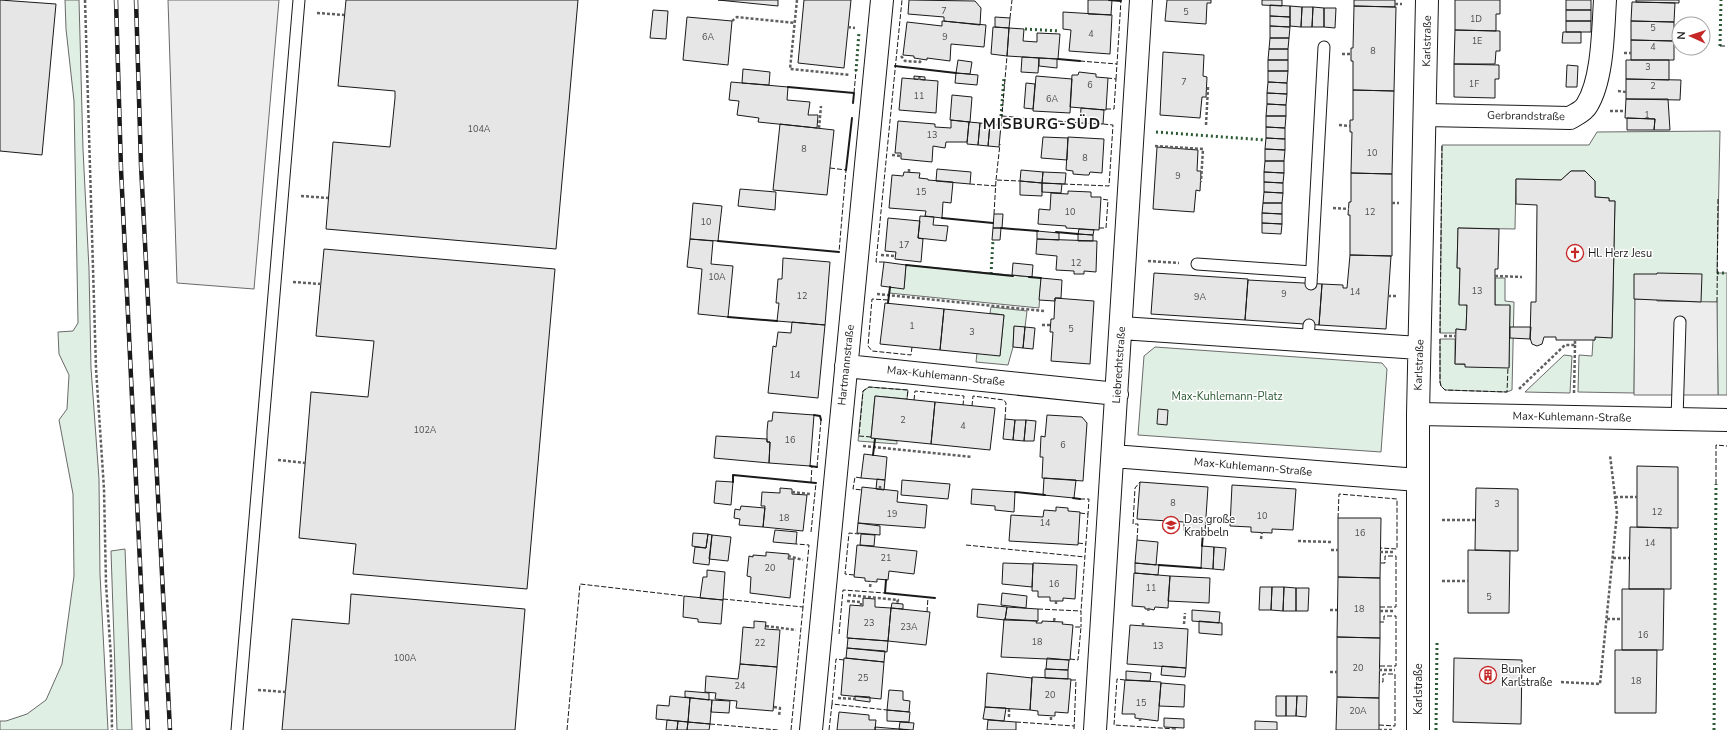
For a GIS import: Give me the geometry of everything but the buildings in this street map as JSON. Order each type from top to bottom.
[{"type":"street","name":"Hartmannstraße","points":[[811,730],[882,0]]},
{"type":"street","name":"Liebrechtstraße","points":[[1095,730],[1122,328],[1141,0]]},
{"type":"street","name":"Karlstraße","points":[[1418,730],[1418,414],[1428,0]]},
{"type":"street","name":"Gerbrandstraße","points":[[1425,115],[1570,118],[1581,112],[1587,106],[1594,88],[1602,53],[1605,0]]},
{"type":"street","points":[[1122,328],[1309,333],[1419,348]]},
{"type":"street","name":"Max-Kuhlemann-Straße","points":[[846,366],[1117,394]]},
{"type":"street","name":"Max-Kuhlemann-Straße","points":[[1418,414],[1727,420]]},
{"type":"street","name":"Max-Kuhlemann-Straße","points":[[1113,456],[1418,480]]},
{"type":"lane","points":[[237,730],[298,6]]},
{"type":"lane","points":[[1312,284],[1324,47]]},
{"type":"lane","points":[[1197,264],[1312,272]]},
{"type":"lane","points":[[1677,419],[1680,322]]},
{"type":"path","points":[[85,0],[96,368],[104,489],[106,584],[111,658],[112,730]]},
{"type":"path","points":[[797,0],[790,69],[856,76]]},
{"type":"path","points":[[298,6],[344,15]]},
{"type":"path","points":[[732,21],[737,17],[795,23]]},
{"type":"path","points":[[896,54],[900,54],[905,61],[920,62],[920,59]]},
{"type":"path","points":[[919,80],[920,75]]},
{"type":"path","points":[[1206,87],[1208,87],[1206,125]]},
{"type":"path","points":[[819,128],[821,106]]},
{"type":"path","points":[[1607,111],[1625,111]]},
{"type":"path","points":[[1154,146],[1203,149],[1200,181]]},
{"type":"path","points":[[890,160],[891,155],[901,156]]},
{"type":"path","points":[[909,167],[909,172]]},
{"type":"path","points":[[282,194],[328,198]]},
{"type":"path","points":[[877,255],[896,256]]},
{"type":"path","points":[[1126,259],[1197,264]]},
{"type":"path","points":[[1495,276],[1522,277]]},
{"type":"path","points":[[275,280],[321,284]]},
{"type":"path","points":[[876,294],[1044,311]]},
{"type":"path","points":[[1042,325],[1051,325]]},
{"type":"path","points":[[1443,336],[1456,336]]},
{"type":"path","points":[[1574,400],[1575,340]]},
{"type":"path","points":[[1519,389],[1565,345],[1575,345]]},
{"type":"path","points":[[861,446],[972,457]]},
{"type":"path","points":[[1561,682],[1600,684],[1617,513],[1610,455]]},
{"type":"path","points":[[260,459],[306,463]]},
{"type":"path","points":[[792,492],[810,494],[810,496],[814,496]]},
{"type":"path","points":[[1615,497],[1637,497]]},
{"type":"path","points":[[1434,520],[1476,520]]},
{"type":"path","points":[[1170,521],[1170,528]]},
{"type":"path","points":[[1261,539],[1262,532]]},
{"type":"path","points":[[1298,541],[1331,542]]},
{"type":"path","points":[[1331,550],[1338,550]]},
{"type":"path","points":[[1380,552],[1401,552]]},
{"type":"path","points":[[788,556],[807,560]]},
{"type":"path","points":[[1612,558],[1629,558]]},
{"type":"path","points":[[870,587],[871,581]]},
{"type":"path","points":[[1441,581],[1468,581]]},
{"type":"path","points":[[846,601],[846,595],[898,600],[897,603]]},
{"type":"path","points":[[853,602],[861,602],[861,605]]},
{"type":"path","points":[[1330,610],[1337,610]]},
{"type":"path","points":[[1380,611],[1401,611]]},
{"type":"path","points":[[1184,624],[1185,612]]},
{"type":"path","points":[[1054,621],[1055,616]]},
{"type":"path","points":[[1607,619],[1622,619]]},
{"type":"path","points":[[766,626],[800,631]]},
{"type":"path","points":[[1379,670],[1400,670]]},
{"type":"path","points":[[1330,672],[1337,672]]},
{"type":"path","points":[[240,688],[286,692]]},
{"type":"path","points":[[832,697],[855,699]]},
{"type":"path","points":[[774,707],[780,708],[779,716]]},
{"type":"path","points":[[1009,708],[1009,717]]},
{"type":"path","points":[[1379,730],[1399,730]]},
{"type":"green space","points":[[65,0],[79,0],[83,149],[89,269],[91,368],[99,479],[100,574],[108,730],[0,730],[0,721],[6,721],[27,714],[46,700],[62,664],[74,576],[73,494],[59,420],[67,409],[69,375],[59,354],[58,332],[73,331],[78,323],[74,101],[66,29]]},
{"type":"green space","points":[[1720,131],[1717,273],[1727,273],[1727,395],[1718,395],[1717,302],[1656,301],[1635,299],[1634,393],[1578,392],[1579,355],[1592,356],[1593,340],[1595,340],[1595,337],[1612,337],[1615,201],[1609,201],[1609,198],[1595,197],[1595,181],[1585,171],[1571,171],[1561,180],[1516,179],[1515,229],[1458,228],[1457,268],[1460,268],[1459,304],[1467,305],[1466,330],[1456,329],[1456,333],[1440,333],[1442,145],[1589,145],[1597,132]]},
{"type":"green space","points":[[906,265],[1041,278],[1039,308],[889,293],[890,287],[904,288]]},
{"type":"green space","points":[[1495,278],[1505,278],[1505,301],[1514,302],[1512,390],[1507,392],[1445,390],[1441,386],[1440,382],[1440,339],[1455,339],[1455,364],[1509,367],[1510,306],[1495,305]]},
{"type":"green space","points":[[991,307],[1027,311],[1025,327],[1014,327],[1013,347],[1008,365],[976,362],[977,353],[1000,355],[1004,315],[990,313]]},
{"type":"green space","name":"Max-Kuhlemann-Platz","points":[[1155,347],[1382,363],[1387,369],[1381,452],[1138,435],[1144,356]]},
{"type":"green space","points":[[1564,355],[1572,356],[1570,393],[1525,392]]},
{"type":"green space","points":[[869,387],[908,390],[907,399],[875,396],[871,438],[897,441],[897,444],[858,441],[863,391]]},
{"type":"green space","points":[[125,549],[132,730],[117,730],[111,551]]},
{"type":"shaded area","points":[[168,0],[279,0],[254,289],[177,283]]},
{"type":"shaded area","points":[[1635,299],[1717,302],[1718,395],[1634,395]]},
{"type":"railway","points":[[116,0],[121,169],[148,730]]},
{"type":"railway","points":[[136,0],[141,165],[170,730]]},
{"type":"hedge","points":[[1720,46],[1721,0]]},
{"type":"hedge","points":[[1025,29],[1060,31]]},
{"type":"hedge","points":[[856,71],[859,32]]},
{"type":"hedge","points":[[1001,116],[1004,77]]},
{"type":"hedge","points":[[1156,132],[1265,140]]},
{"type":"hedge","points":[[991,274],[993,240]]},
{"type":"hedge","points":[[1717,273],[1727,273]]},
{"type":"hedge","points":[[1714,730],[1716,484]]},
{"type":"hedge","points":[[1436,730],[1437,643]]},
{"type":"fence","points":[[884,262],[876,262],[902,0]]},
{"type":"fence","points":[[1010,18],[1012,0]]},
{"type":"fence","points":[[1080,61],[1117,64],[1121,0]]},
{"type":"fence","points":[[1720,46],[1727,46]]},
{"type":"fence","points":[[1001,126],[1007,56]]},
{"type":"fence","points":[[1116,79],[1117,64]]},
{"type":"fence","points":[[854,93],[856,71]]},
{"type":"fence","points":[[1106,109],[1114,109],[1116,79],[1108,78]]},
{"type":"fence","points":[[1002,116],[1080,123]]},
{"type":"fence","points":[[1063,184],[1109,186],[1113,125],[1103,124]]},
{"type":"fence","points":[[996,180],[1000,144]]},
{"type":"fence","points":[[1440,333],[1442,145]]},
{"type":"fence","points":[[830,168],[846,170],[839,252]]},
{"type":"fence","points":[[994,214],[996,180],[1020,181]]},
{"type":"fence","points":[[970,184],[996,186]]},
{"type":"fence","points":[[1717,302],[1718,197]]},
{"type":"fence","points":[[1099,228],[1106,228],[1108,200],[1101,199]]},
{"type":"fence","points":[[888,300],[872,299],[868,346],[872,351],[911,355],[912,347]]},
{"type":"fence","points":[[1440,339],[1440,382],[1441,386],[1445,390],[1507,392],[1508,367]]},
{"type":"fence","points":[[871,437],[859,436],[863,391],[869,387],[908,390],[907,399]]},
{"type":"fence","points":[[914,400],[915,391],[964,396],[963,405]]},
{"type":"fence","points":[[972,406],[973,396],[1004,400],[1006,403],[1005,419]]},
{"type":"fence","points":[[817,467],[821,420]]},
{"type":"fence","points":[[1716,484],[1716,445],[1727,446]]},
{"type":"fence","points":[[811,482],[812,466]]},
{"type":"fence","points":[[861,478],[855,477],[853,489],[862,490]]},
{"type":"fence","points":[[1137,540],[1138,524],[1133,524],[1135,488],[1140,482]]},
{"type":"fence","points":[[811,532],[816,483]]},
{"type":"fence","points":[[1338,518],[1339,494],[1397,499],[1397,549],[1381,548]]},
{"type":"fence","points":[[1080,499],[1089,499],[1088,514]]},
{"type":"fence","points":[[1080,513],[1088,514],[1081,611]]},
{"type":"fence","points":[[854,575],[845,574],[849,533],[859,534]]},
{"type":"fence","points":[[1078,543],[1086,544]]},
{"type":"fence","points":[[723,599],[803,607],[809,545],[796,544]]},
{"type":"fence","points":[[966,545],[1085,557]]},
{"type":"fence","points":[[1380,563],[1385,563],[1385,556],[1396,556],[1396,607],[1380,607]]},
{"type":"fence","points":[[567,730],[580,584],[684,596]]},
{"type":"fence","points":[[839,634],[843,590],[885,593]]},
{"type":"fence","points":[[927,612],[928,597]]},
{"type":"fence","points":[[791,730],[803,607]]},
{"type":"fence","points":[[1038,609],[1081,611],[1081,627]]},
{"type":"fence","points":[[1380,622],[1384,622],[1384,616],[1396,616],[1396,666],[1380,666]]},
{"type":"fence","points":[[1070,659],[1078,660],[1081,627],[1073,627]]},
{"type":"fence","points":[[844,660],[836,659],[832,704],[887,710]]},
{"type":"fence","points":[[1379,682],[1383,682],[1383,674],[1395,674],[1395,726],[1379,725]]},
{"type":"fence","points":[[1125,680],[1117,679],[1114,725],[1176,729]]},
{"type":"fence","points":[[1071,680],[1076,680],[1074,730]]},
{"type":"fence","points":[[829,730],[832,704]]},
{"type":"fence","points":[[1016,722],[1074,726]]},
{"type":"fence","points":[[710,724],[778,730]]},
{"type":"wall","points":[[1109,0],[1121,1]]},
{"type":"wall","points":[[1058,59],[1080,61]]},
{"type":"wall","points":[[895,66],[956,73]]},
{"type":"wall","points":[[788,87],[854,93],[853,103]]},
{"type":"wall","points":[[846,170],[852,118]]},
{"type":"wall","points":[[942,218],[993,223]]},
{"type":"wall","points":[[1001,228],[1038,231]]},
{"type":"wall","points":[[1056,232],[1078,234]]},
{"type":"wall","points":[[718,241],[839,252]]},
{"type":"wall","points":[[906,265],[1013,276]]},
{"type":"wall","points":[[1029,277],[1041,278]]},
{"type":"wall","points":[[888,303],[890,287]]},
{"type":"wall","points":[[728,317],[777,321]]},
{"type":"wall","points":[[814,415],[820,416],[821,420]]},
{"type":"wall","points":[[873,455],[875,439]]},
{"type":"wall","points":[[810,466],[817,467]]},
{"type":"wall","points":[[733,482],[733,475],[816,483]]},
{"type":"wall","points":[[1015,492],[1045,495]]},
{"type":"wall","points":[[1073,498],[1080,499]]},
{"type":"wall","points":[[1202,546],[1203,532]]},
{"type":"wall","points":[[1159,565],[1201,568]]},
{"type":"wall","points":[[886,580],[885,593],[935,598]]},
{"type":"place","name":"Hl. Herz Jesu","points":[[1575,253]]},
{"type":"place","name":"Das große Krabbeln","points":[[1171,525]]},
{"type":"place","name":"Bunker Karlstraße","points":[[1488,675]]},
{"type":"district","name":"MISBURG-SÜD","points":[[1042,124]]}]
